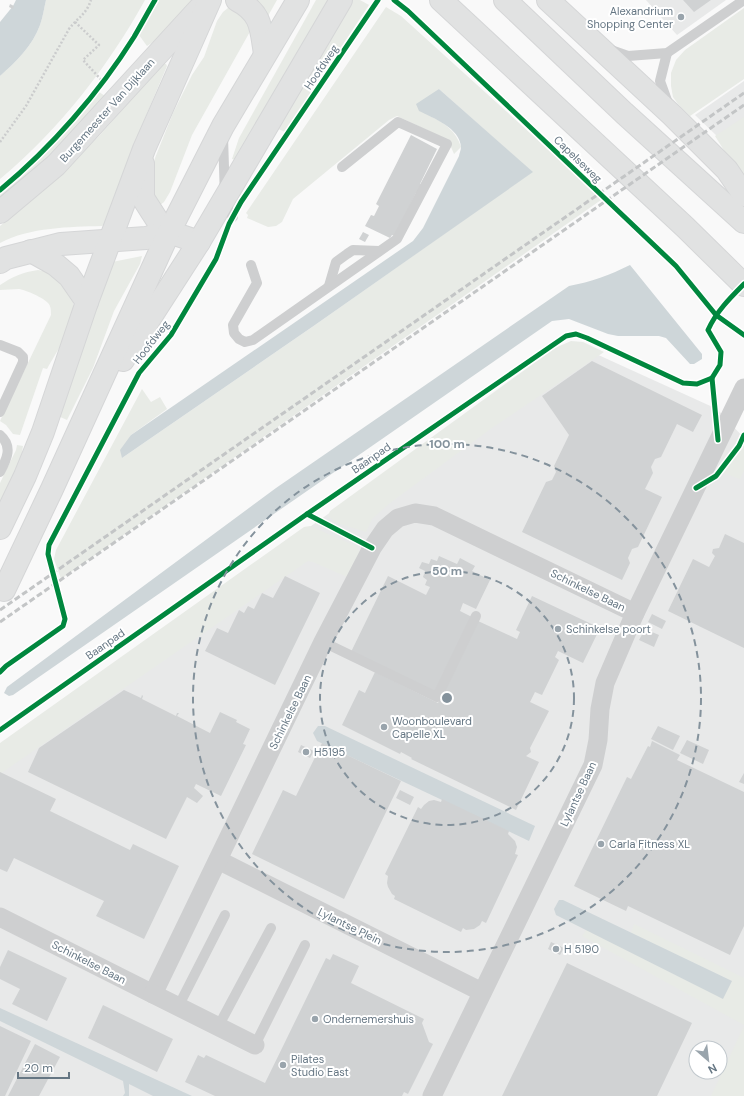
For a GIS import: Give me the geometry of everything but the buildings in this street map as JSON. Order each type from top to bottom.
[{"type":"main road","points":[[0,528],[25,476],[43,432],[87,302],[144,149],[209,0]]},
{"type":"main road","name":"Burgemeester Van Dijklaan","points":[[0,212],[56,165],[209,0]]},
{"type":"main road","points":[[237,0],[252,10],[259,22],[265,54]]},
{"type":"main road","name":"Hoofdweg","points":[[4,590],[52,489],[169,232],[223,126],[298,0]]},
{"type":"main road","name":"Hoofdweg","points":[[82,423],[199,242],[229,208],[341,0]]},
{"type":"main road","name":"Capelseweg","points":[[441,0],[744,285]]},
{"type":"main road","points":[[505,0],[744,222]]},
{"type":"main road","points":[[548,0],[672,115],[727,170],[744,195]]},
{"type":"main road","points":[[144,149],[143,198],[159,223],[169,232],[199,242]]},
{"type":"main road","points":[[0,262],[6,258],[61,244],[109,242],[146,238],[169,232]]},
{"type":"main road","points":[[30,251],[56,265],[69,276],[87,302]]},
{"type":"street","name":"Lylantse Baan","points":[[432,1096],[593,765],[598,740],[600,709],[605,683],[635,613],[744,388]]},
{"type":"street","name":"Schinkelse Baan","points":[[0,917],[153,994],[324,642],[372,548],[384,529],[398,518],[415,513],[434,516],[635,613]]},
{"type":"street","name":"Lylantse Plein","points":[[218,860],[482,992]]},
{"type":"street","points":[[153,994],[255,1046]]},
{"type":"lane","points":[[596,45],[628,56],[667,53],[744,0]]},
{"type":"lane","points":[[667,53],[660,81],[672,115]]},
{"type":"lane","points":[[251,265],[257,283],[233,325],[234,333],[239,339],[245,342],[253,340],[397,238],[447,144],[398,122],[342,167]]},
{"type":"lane","points":[[223,126],[229,208]]},
{"type":"lane","points":[[328,286],[336,262],[347,254],[353,250],[379,251]]},
{"type":"lane","points":[[0,345],[18,352],[23,357],[23,362],[0,412]]},
{"type":"lane","points":[[0,435],[7,441],[8,448],[6,461],[0,472]]},
{"type":"lane","points":[[324,642],[437,697],[476,616]]},
{"type":"lane","points":[[178,1007],[225,915]]},
{"type":"lane","points":[[218,1027],[271,928]]},
{"type":"lane","points":[[255,1046],[305,945]]},
{"type":"path","points":[[0,142],[26,106],[69,29],[86,12],[91,0]]},
{"type":"path","points":[[75,22],[99,45],[83,60],[108,88]]},
{"type":"shaded area","points":[[16,0],[46,0],[41,22],[33,39],[18,59],[0,76],[0,22]]},
{"type":"shaded area","points":[[46,0],[145,0],[115,49],[81,96],[42,140],[0,179],[0,76],[18,59],[33,39],[41,22]]},
{"type":"shaded area","points":[[159,0],[196,0],[167,33],[147,46],[139,35]]},
{"type":"shaded area","points":[[252,0],[277,0],[264,23]]},
{"type":"shaded area","points":[[316,0],[333,0],[238,160],[232,159],[239,138]]},
{"type":"shaded area","points":[[352,0],[360,0],[369,5],[285,132],[276,128]]},
{"type":"shaded area","name":"Alexandrium Shopping Center","points":[[646,0],[726,0],[677,35]]},
{"type":"shaded area","points":[[236,7],[252,28],[192,135],[170,192],[164,202],[155,209],[147,187],[155,158],[173,113],[192,75],[204,57],[217,21],[223,12],[228,8]]},
{"type":"shaded area","points":[[386,7],[401,16],[584,182],[601,200],[61,579],[54,559],[56,550],[142,389],[151,402],[160,397],[167,409],[131,435],[122,458],[315,325],[532,172],[439,89],[430,116],[449,128],[456,136],[461,147],[454,154],[448,140],[397,116],[389,120],[293,199],[282,222],[276,226],[268,227],[247,218],[248,215],[246,213]]},
{"type":"shaded area","points":[[744,8],[744,79],[690,116],[673,97],[671,73],[676,60],[685,50]]},
{"type":"shaded area","points":[[163,64],[166,64],[167,66],[131,151],[105,224],[102,226],[37,231],[0,243],[0,226],[50,184],[100,135]]},
{"type":"shaded area","points":[[744,81],[744,118],[717,136],[695,115]]},
{"type":"shaded area","points":[[439,89],[533,172],[122,458],[120,450],[131,435],[413,241],[423,228],[459,156],[461,148],[456,134],[451,129],[438,120],[419,111],[416,104]]},
{"type":"shaded area","points":[[99,92],[105,96],[95,113],[0,203],[0,195],[20,178],[67,131]]},
{"type":"shaded area","points":[[744,117],[744,182],[715,136]]},
{"type":"shaded area","points":[[142,256],[140,264],[114,311],[93,368],[67,420],[58,416],[112,262]]},
{"type":"shaded area","points":[[630,265],[702,354],[702,359],[694,364],[690,364],[666,338],[659,336],[618,336],[608,334],[569,319],[552,321],[13,695],[9,696],[4,693],[7,687],[276,488],[569,286],[600,278]]},
{"type":"shaded area","points":[[38,270],[57,277],[72,297],[74,309],[73,318],[66,336],[47,369],[43,368],[20,435],[13,434],[6,425],[0,421],[51,315],[51,310],[48,303],[35,294],[19,289],[0,290],[0,285],[18,275]]},
{"type":"shaded area","points":[[571,341],[583,342],[604,352],[492,428],[390,503],[372,519],[366,532],[337,523],[328,516],[330,511],[555,348]]},
{"type":"shaded area","name":"Woonboulevard Capelle XL","points":[[572,343],[717,409],[744,438],[744,1096],[0,1096],[0,746],[50,709]]},
{"type":"shaded area","points":[[17,445],[23,446],[19,471],[0,509],[0,483]]},
{"type":"shaded area","points":[[744,445],[744,470],[740,479],[723,473]]},
{"type":"shaded area","points":[[310,526],[356,546],[360,552],[347,577],[308,561],[0,774],[0,743],[304,527]]},
{"type":"shaded area","points":[[318,726],[325,726],[535,826],[529,841],[317,741],[313,733]]},
{"type":"shaded area","points":[[559,900],[563,900],[732,981],[723,999],[556,915],[554,909]]},
{"type":"shaded area","points":[[634,924],[744,978],[744,1025],[582,936],[586,930],[732,981],[631,933]]},
{"type":"shaded area","points":[[0,1008],[192,1096],[153,1096],[129,1084],[129,1096],[123,1096],[125,1093],[123,1081],[0,1021]]},
{"type":"shaded area","points":[[744,1026],[744,1096],[711,1096],[719,1080],[728,1080],[728,1060]]},
{"type":"railway","points":[[0,610],[744,93]]},
{"type":"railway","points":[[0,622],[744,105]]},
{"type":"cycle path","points":[[0,190],[19,174],[56,138],[90,99],[134,37],[155,0]]},
{"type":"cycle path","points":[[0,672],[6,666],[63,626],[65,619],[48,554],[49,545],[139,373],[171,335],[216,259],[229,224],[241,202],[378,0]]},
{"type":"cycle path","points":[[394,0],[408,11],[676,266],[716,315],[744,335]]},
{"type":"cycle path","name":"Baanpad","points":[[0,730],[307,514],[566,336],[576,334],[587,338],[683,383],[697,384],[712,378],[720,365],[721,352],[708,330],[719,311],[744,284]]},
{"type":"cycle path","points":[[712,378],[718,440]]},
{"type":"cycle path","points":[[696,488],[716,476],[739,446],[744,435]]},
{"type":"cycle path","points":[[307,514],[372,548]]},
{"type":"place","name":"Alexandrium Shopping Center","points":[[681,17]]},
{"type":"place","name":"Schinkelse poort","points":[[558,629]]},
{"type":"place","name":"Woonboulevard Capelle XL","points":[[384,727]]},
{"type":"place","name":"H5195","points":[[306,752]]},
{"type":"place","name":"Carla Fitness XL","points":[[601,844]]},
{"type":"place","name":"H 5190","points":[[556,949]]},
{"type":"place","name":"Ondernemershuis","points":[[315,1019]]},
{"type":"place","name":"Pilates Studio East","points":[[283,1065]]}]
